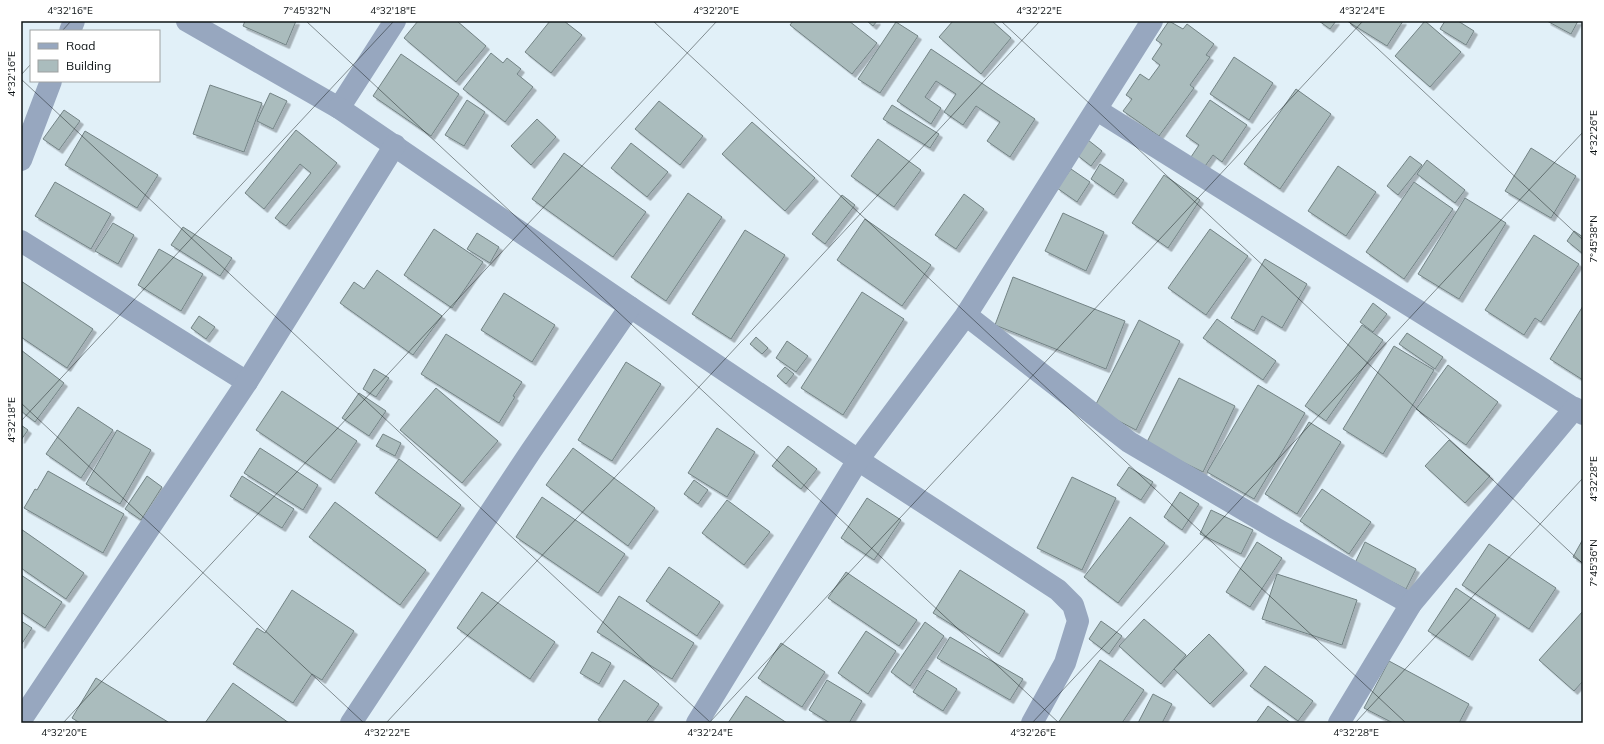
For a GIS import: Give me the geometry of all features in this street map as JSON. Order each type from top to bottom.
[{"type":"street","points":[[187,21],[338,108],[395,145],[858,460],[1058,590],[1073,605],[1078,621],[1065,663],[1032,723]]},
{"type":"street","points":[[338,108],[395,21]]},
{"type":"street","points":[[697,723],[858,460],[966,314],[1097,110],[1152,21]]},
{"type":"street","points":[[21,160],[51,82]]},
{"type":"street","points":[[1097,110],[1579,411],[1412,604],[1339,723]]},
{"type":"street","points":[[21,720],[246,382],[395,145]]},
{"type":"street","points":[[21,241],[246,382]]},
{"type":"street","points":[[351,723],[531,451],[630,306]]},
{"type":"street","points":[[966,314],[1130,442],[1275,528],[1412,604]]},
{"type":"building","points":[[245,21],[296,21],[286,45],[243,26]]},
{"type":"building","points":[[418,21],[457,21],[486,46],[456,82],[404,38]]},
{"type":"building","points":[[550,21],[564,21],[582,35],[551,73],[525,52]]},
{"type":"building","points":[[793,21],[849,21],[877,43],[852,74],[790,25]]},
{"type":"building","points":[[867,21],[877,21],[873,26]]},
{"type":"building","points":[[953,21],[992,21],[1011,38],[981,74],[939,37]]},
{"type":"building","points":[[1169,21],[1183,29],[1187,24],[1214,44],[1206,55],[1210,57],[1190,85],[1194,88],[1159,136],[1123,111],[1132,99],[1126,95],[1140,74],[1149,80],[1160,65],[1152,59],[1162,44],[1156,40]]},
{"type":"building","points":[[1319,21],[1336,21],[1330,29]]},
{"type":"building","points":[[1347,21],[1403,21],[1387,46]]},
{"type":"building","points":[[1425,21],[1461,52],[1430,87],[1395,56]]},
{"type":"building","points":[[1445,21],[1458,21],[1474,31],[1466,45],[1440,29]]},
{"type":"building","points":[[1547,21],[1578,21],[1571,34]]},
{"type":"building","points":[[896,22],[918,36],[880,93],[858,79]]},
{"type":"building","points":[[931,49],[1035,119],[1010,157],[987,141],[1000,122],[976,106],[963,125],[944,112],[956,94],[936,81],[925,97],[941,108],[931,124],[897,101]]},
{"type":"building","points":[[491,53],[503,63],[507,58],[521,69],[517,74],[533,87],[505,122],[463,89]]},
{"type":"building","points":[[401,54],[459,94],[431,136],[373,96]]},
{"type":"building","points":[[1234,57],[1273,83],[1249,120],[1210,94]]},
{"type":"building","points":[[210,85],[262,103],[244,152],[193,134]]},
{"type":"building","points":[[1296,89],[1331,114],[1280,189],[1244,164]]},
{"type":"building","points":[[270,93],[287,101],[273,129],[257,121]]},
{"type":"building","points":[[467,100],[485,112],[464,146],[445,135]]},
{"type":"building","points":[[1210,100],[1247,125],[1222,162],[1213,155],[1203,169],[1189,160],[1199,145],[1186,136]]},
{"type":"building","points":[[659,101],[703,136],[680,165],[635,129]]},
{"type":"building","points":[[892,105],[939,134],[930,148],[883,119]]},
{"type":"building","points":[[64,110],[80,121],[59,150],[43,139]]},
{"type":"building","points":[[537,119],[556,137],[531,165],[511,146]]},
{"type":"building","points":[[752,122],[815,178],[785,211],[722,154]]},
{"type":"building","points":[[296,130],[337,163],[286,226],[275,218],[311,173],[300,164],[264,209],[245,193]]},
{"type":"building","points":[[85,131],[158,175],[137,208],[65,165]]},
{"type":"building","points":[[878,139],[921,170],[894,207],[851,176]]},
{"type":"building","points":[[1088,140],[1102,151],[1091,166],[1077,155]]},
{"type":"building","points":[[631,143],[668,172],[647,197],[611,168]]},
{"type":"building","points":[[1531,148],[1576,176],[1551,218],[1505,191]]},
{"type":"building","points":[[564,153],[646,212],[613,257],[532,199]]},
{"type":"building","points":[[1410,156],[1422,165],[1398,195],[1387,186]]},
{"type":"building","points":[[1427,160],[1465,190],[1455,203],[1417,174]]},
{"type":"building","points":[[1100,164],[1124,180],[1114,195],[1091,179]]},
{"type":"building","points":[[1338,166],[1376,192],[1346,236],[1308,211]]},
{"type":"building","points":[[1071,169],[1090,182],[1077,202],[1057,188]]},
{"type":"building","points":[[1164,175],[1200,200],[1168,248],[1132,223]]},
{"type":"building","points":[[55,182],[111,214],[91,249],[35,216]]},
{"type":"building","points":[[1414,182],[1453,209],[1404,279],[1366,252]]},
{"type":"building","points":[[688,193],[722,217],[666,301],[631,277]]},
{"type":"building","points":[[964,194],[984,209],[956,249],[935,235]]},
{"type":"building","points":[[842,195],[855,205],[825,244],[812,234]]},
{"type":"building","points":[[1465,198],[1506,223],[1459,299],[1418,274]]},
{"type":"building","points":[[1063,213],[1104,232],[1086,271],[1045,251]]},
{"type":"building","points":[[865,219],[931,265],[902,306],[837,260]]},
{"type":"building","points":[[113,223],[134,235],[118,264],[95,251]]},
{"type":"building","points":[[183,227],[232,258],[220,276],[171,245]]},
{"type":"building","points":[[434,229],[483,262],[452,308],[404,275]]},
{"type":"building","points":[[1210,229],[1248,256],[1206,315],[1168,288]]},
{"type":"building","points":[[745,230],[785,255],[731,339],[692,314]]},
{"type":"building","points":[[1574,231],[1583,237],[1583,254],[1567,241]]},
{"type":"building","points":[[477,233],[499,247],[490,263],[467,249]]},
{"type":"building","points":[[1534,235],[1579,264],[1541,322],[1535,318],[1524,335],[1485,310]]},
{"type":"building","points":[[159,249],[203,274],[181,311],[138,285]]},
{"type":"building","points":[[1265,259],[1307,284],[1282,328],[1262,316],[1254,331],[1231,318]]},
{"type":"building","points":[[377,270],[442,316],[413,355],[340,303],[354,282],[364,289]]},
{"type":"building","points":[[1013,277],[1125,321],[1106,369],[995,325]]},
{"type":"building","points":[[21,281],[93,329],[67,368],[21,337]]},
{"type":"building","points":[[862,292],[904,319],[843,415],[801,388]]},
{"type":"building","points":[[504,293],[555,325],[532,362],[481,330]]},
{"type":"building","points":[[1373,303],[1387,314],[1373,332],[1360,322]]},
{"type":"building","points":[[1583,306],[1583,380],[1550,359]]},
{"type":"building","points":[[199,316],[215,327],[206,339],[191,328]]},
{"type":"building","points":[[1217,319],[1276,361],[1263,380],[1203,338]]},
{"type":"building","points":[[1139,320],[1180,341],[1136,430],[1094,408]]},
{"type":"building","points":[[1362,325],[1383,340],[1326,421],[1305,406]]},
{"type":"building","points":[[1407,333],[1443,357],[1435,369],[1399,344]]},
{"type":"building","points":[[446,334],[522,382],[513,396],[515,397],[499,423],[421,374]]},
{"type":"building","points":[[756,337],[768,348],[762,354],[750,344]]},
{"type":"building","points":[[787,341],[808,356],[796,372],[776,358]]},
{"type":"building","points":[[1394,346],[1434,370],[1383,454],[1343,429]]},
{"type":"building","points":[[21,350],[64,383],[35,422],[21,411]]},
{"type":"building","points":[[626,362],[661,384],[612,461],[578,440]]},
{"type":"building","points":[[1448,365],[1498,402],[1466,445],[1416,409]]},
{"type":"building","points":[[785,367],[794,374],[786,384],[777,376]]},
{"type":"building","points":[[374,369],[389,378],[376,397],[363,389]]},
{"type":"building","points":[[1179,378],[1235,406],[1203,472],[1146,444]]},
{"type":"building","points":[[1258,385],[1305,413],[1254,499],[1207,472]]},
{"type":"building","points":[[436,388],[498,441],[462,483],[400,430]]},
{"type":"building","points":[[282,391],[357,441],[331,480],[256,430]]},
{"type":"building","points":[[359,393],[386,411],[369,436],[342,418]]},
{"type":"building","points":[[78,407],[113,430],[81,478],[46,454]]},
{"type":"building","points":[[1309,422],[1341,442],[1297,514],[1265,494]]},
{"type":"building","points":[[21,425],[28,430],[21,440]]},
{"type":"building","points":[[717,428],[755,452],[727,497],[688,473]]},
{"type":"building","points":[[117,430],[151,450],[120,504],[86,484]]},
{"type":"building","points":[[383,434],[401,443],[395,456],[376,446]]},
{"type":"building","points":[[1449,440],[1490,476],[1465,503],[1425,466]]},
{"type":"building","points":[[788,446],[817,469],[801,489],[772,466]]},
{"type":"building","points":[[260,448],[318,485],[303,510],[244,473]]},
{"type":"building","points":[[573,448],[655,508],[628,546],[546,485]]},
{"type":"building","points":[[399,459],[461,505],[437,538],[375,493]]},
{"type":"building","points":[[1129,467],[1153,482],[1141,500],[1117,485]]},
{"type":"building","points":[[48,471],[124,514],[103,553],[24,508]]},
{"type":"building","points":[[147,476],[162,487],[141,520],[125,509]]},
{"type":"building","points":[[242,476],[294,509],[282,528],[230,496]]},
{"type":"building","points":[[1072,477],[1116,498],[1082,570],[1037,548]]},
{"type":"building","points":[[694,480],[708,490],[698,504],[684,494]]},
{"type":"building","points":[[1322,489],[1371,522],[1349,554],[1300,521]]},
{"type":"building","points":[[1180,492],[1199,504],[1182,530],[1164,517]]},
{"type":"building","points":[[542,497],[625,554],[598,593],[516,537]]},
{"type":"building","points":[[867,498],[901,520],[874,560],[841,538]]},
{"type":"building","points":[[727,500],[770,532],[744,565],[702,533]]},
{"type":"building","points":[[335,502],[426,570],[400,605],[309,537]]},
{"type":"building","points":[[1211,510],[1253,530],[1241,554],[1200,534]]},
{"type":"building","points":[[1130,517],[1165,543],[1118,603],[1084,577]]},
{"type":"building","points":[[21,529],[84,573],[66,599],[21,568]]},
{"type":"building","points":[[1583,539],[1583,563],[1573,557]]},
{"type":"building","points":[[1257,542],[1282,558],[1250,607],[1226,592]]},
{"type":"building","points":[[1365,542],[1416,569],[1406,589],[1355,563]]},
{"type":"building","points":[[1489,544],[1556,588],[1529,629],[1462,585]]},
{"type":"building","points":[[669,567],[720,602],[697,636],[646,601]]},
{"type":"building","points":[[960,570],[1025,611],[999,654],[933,613]]},
{"type":"building","points":[[846,572],[917,620],[899,646],[828,598]]},
{"type":"building","points":[[1277,574],[1357,600],[1342,645],[1262,619]]},
{"type":"building","points":[[21,575],[62,602],[45,628],[21,612]]},
{"type":"building","points":[[1456,588],[1496,615],[1469,657],[1428,631]]},
{"type":"building","points":[[292,590],[354,631],[322,680],[312,674],[293,703],[233,664],[257,628],[265,633]]},
{"type":"building","points":[[482,592],[555,642],[530,679],[457,628]]},
{"type":"building","points":[[619,596],[694,643],[672,679],[597,632]]},
{"type":"building","points":[[1583,611],[1583,681],[1574,691],[1539,660]]},
{"type":"building","points":[[1144,619],[1186,655],[1161,684],[1119,646]]},
{"type":"building","points":[[21,621],[32,628],[21,645]]},
{"type":"building","points":[[1101,621],[1122,636],[1109,654],[1089,639]]},
{"type":"building","points":[[925,622],[944,636],[910,686],[891,672]]},
{"type":"building","points":[[866,631],[896,651],[868,694],[838,673]]},
{"type":"building","points":[[1209,634],[1244,670],[1210,704],[1174,669]]},
{"type":"building","points":[[950,637],[1023,679],[1010,700],[937,658]]},
{"type":"building","points":[[781,643],[825,672],[802,707],[758,678]]},
{"type":"building","points":[[592,652],[611,663],[599,684],[580,673]]},
{"type":"building","points":[[1100,660],[1144,690],[1122,723],[1058,723]]},
{"type":"building","points":[[1389,661],[1469,704],[1459,723],[1393,723],[1364,708]]},
{"type":"building","points":[[1265,666],[1313,701],[1298,721],[1250,686]]},
{"type":"building","points":[[927,670],[957,689],[943,711],[913,692]]},
{"type":"building","points":[[96,678],[168,722],[80,723],[72,718]]},
{"type":"building","points":[[624,680],[659,704],[646,723],[603,723],[598,720]]},
{"type":"building","points":[[827,680],[862,701],[849,723],[830,723],[809,710]]},
{"type":"building","points":[[233,683],[289,723],[205,723]]},
{"type":"building","points":[[1153,694],[1172,704],[1162,723],[1138,723]]},
{"type":"building","points":[[746,696],[787,723],[728,723]]},
{"type":"building","points":[[1268,706],[1291,723],[1256,723]]}]
